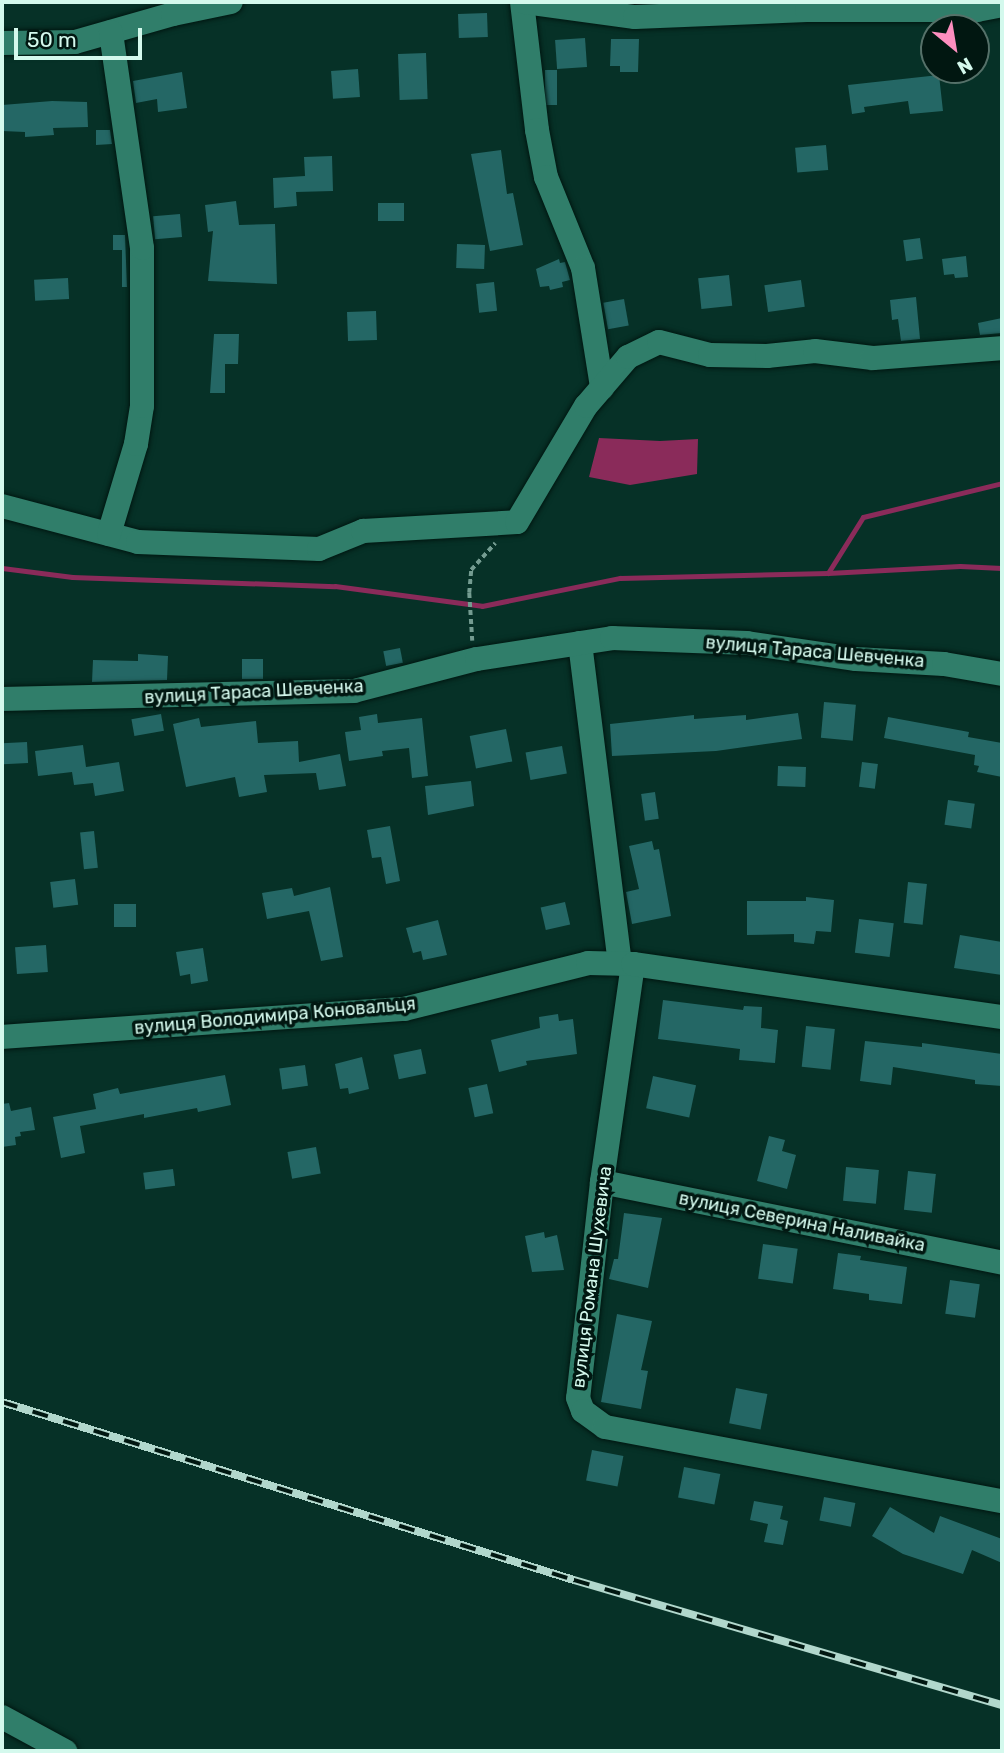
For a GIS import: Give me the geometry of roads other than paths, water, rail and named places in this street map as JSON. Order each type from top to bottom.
[{"type":"street","points":[[2,43],[75,42],[173,14],[231,2]]},
{"type":"street","points":[[602,387],[583,268],[546,177],[537,130],[529,2],[635,17],[807,10],[977,10],[1002,5]]},
{"type":"street","points":[[109,534],[136,444],[142,406],[142,248],[111,32]]},
{"type":"street","points":[[2,506],[138,542],[319,549],[363,531],[517,522],[586,406],[628,357],[659,342],[710,355],[767,356],[815,351],[873,358],[1002,348]]},
{"type":"street","name":"вулиця Тараса Шевченка","points":[[2,699],[355,691],[466,663],[612,638],[747,643],[856,659],[944,664],[1002,674]]},
{"type":"street","name":"вулиця Романа Шухевича","points":[[580,643],[626,964],[578,1398],[583,1411],[606,1427],[1002,1501]]},
{"type":"street","name":"вулиця Володимира Коновальця","points":[[2,1037],[404,1009],[588,963],[626,964],[1002,1017]]},
{"type":"street","name":"вулиця Северина Наливайка","points":[[602,1182],[1002,1262]]},
{"type":"street","points":[[2,1717],[65,1751]]},
{"type":"waterway","points":[[2,568],[72,577],[335,586],[482,606],[620,578],[828,573],[863,517],[1002,483]]},
{"type":"waterway","points":[[828,573],[960,566],[1002,568]]},
{"type":"railway","points":[[2,1402],[574,1580],[1002,1705]]}]
